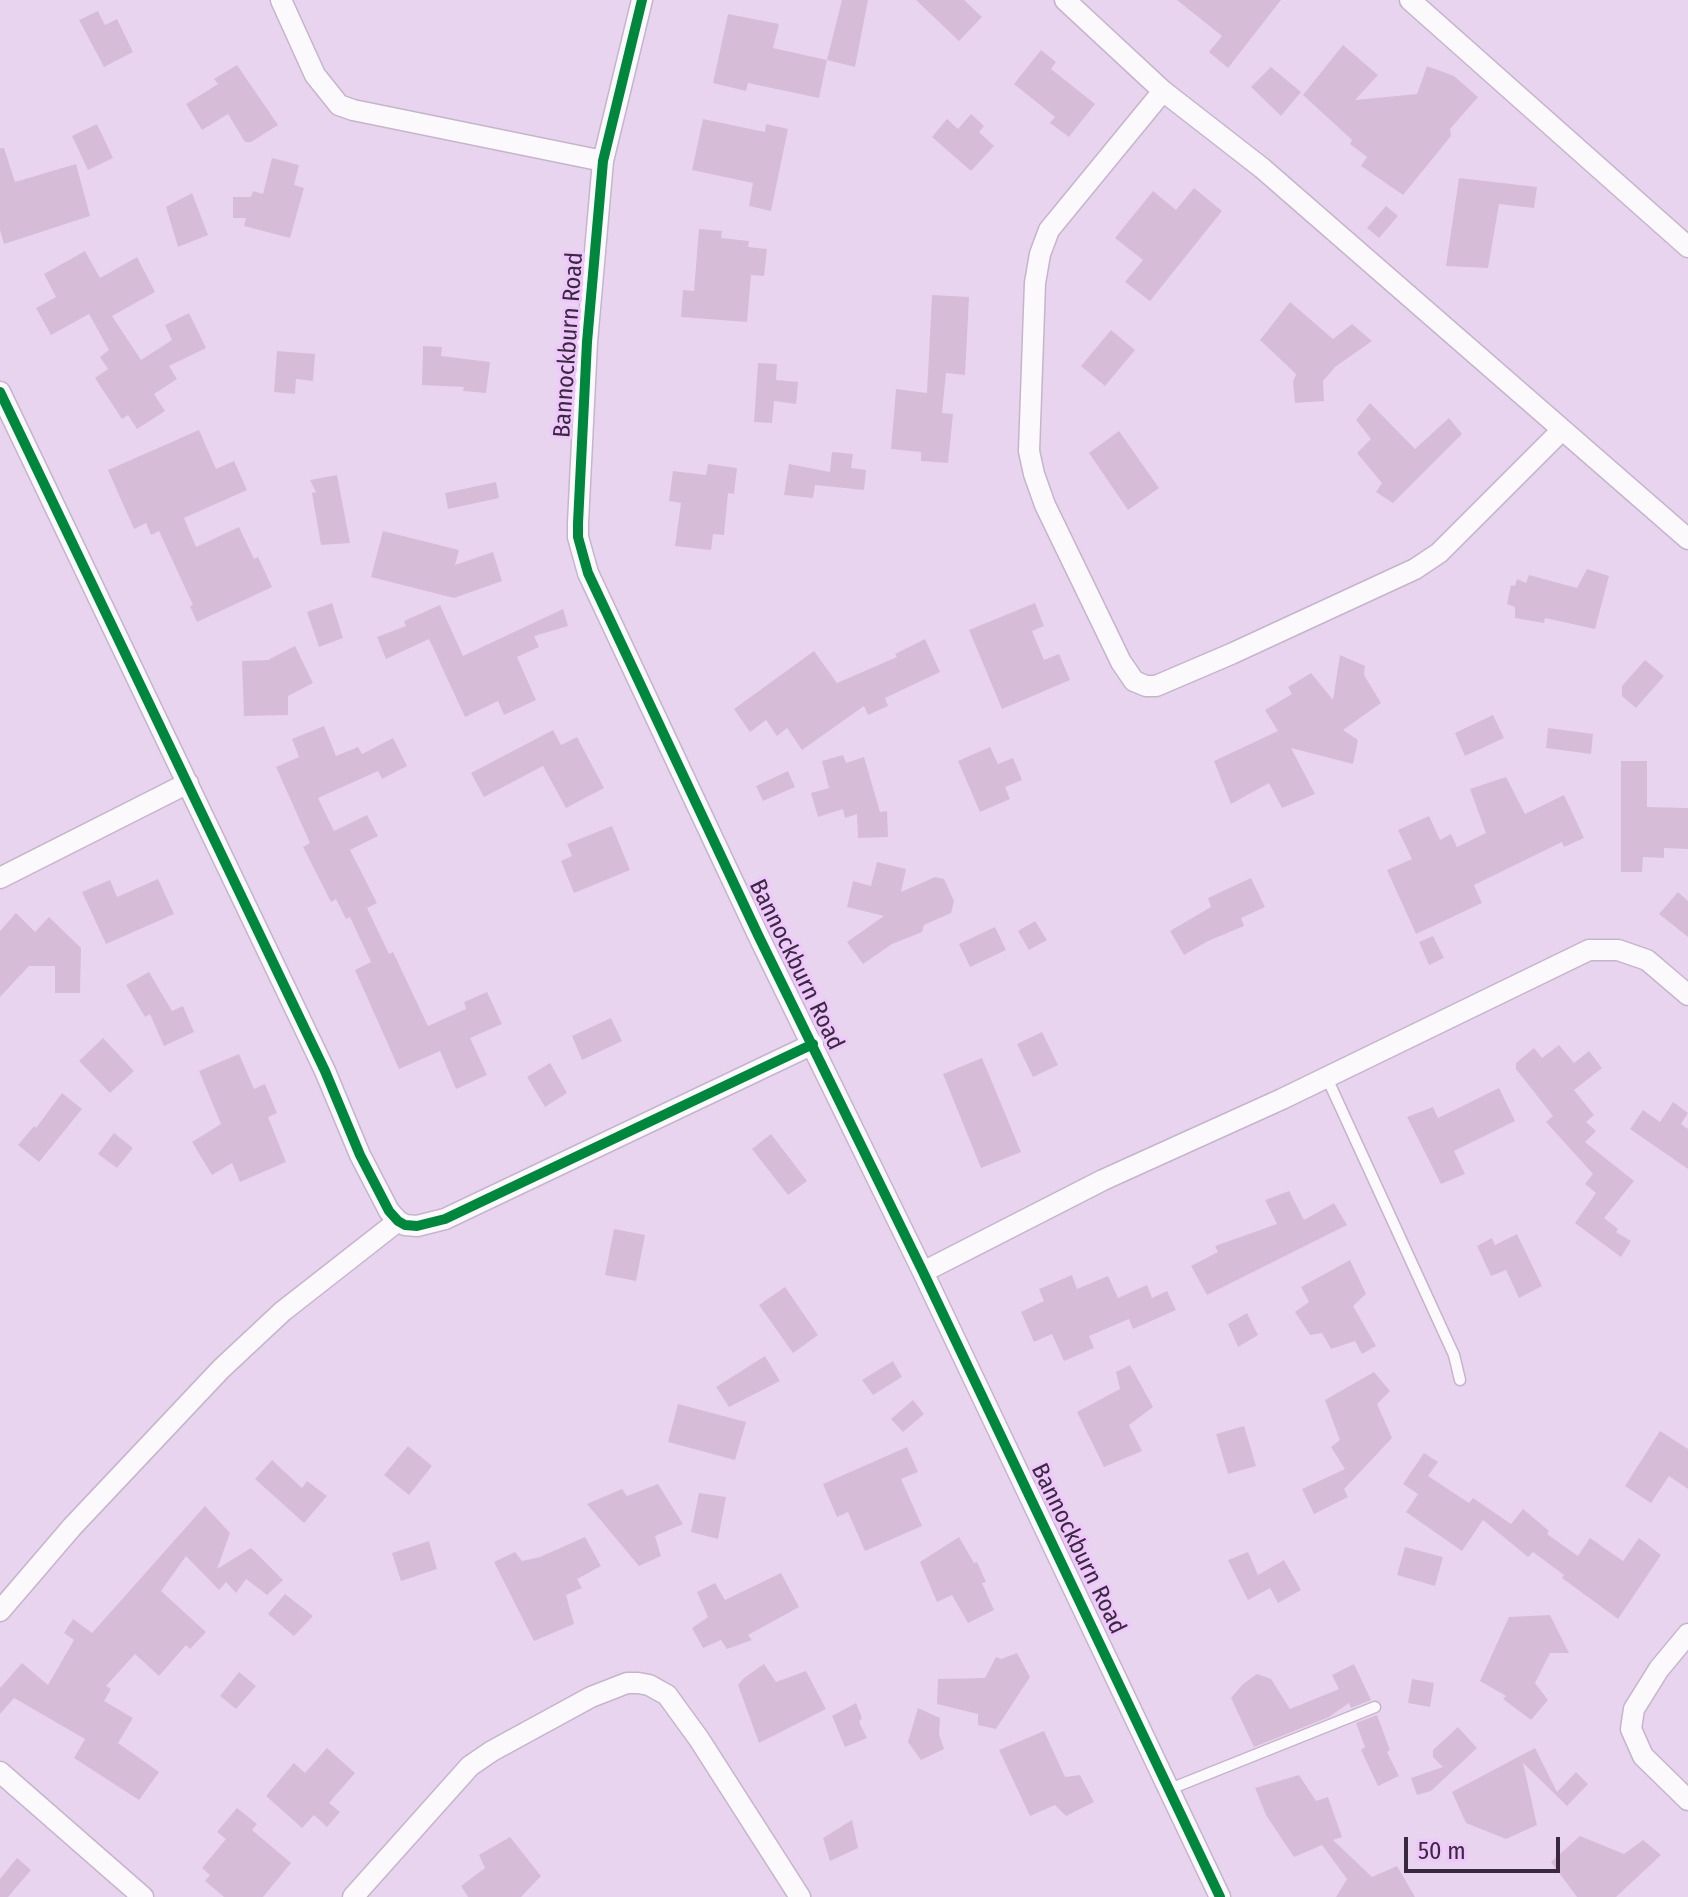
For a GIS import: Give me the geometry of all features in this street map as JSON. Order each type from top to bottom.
[{"type":"street","points":[[281,0],[315,75],[333,100],[346,108],[603,161]]},
{"type":"street","name":"Bannockburn Road","points":[[642,0],[603,161],[587,342],[578,523],[582,552],[597,597],[630,668],[923,1272],[1220,1897]]},
{"type":"street","points":[[1065,0],[1163,91],[1262,168],[1688,539]]},
{"type":"street","points":[[1410,0],[1688,247]]},
{"type":"street","points":[[1163,91],[1049,230],[1040,254],[1035,283],[1029,451],[1034,474],[1045,505],[1121,662],[1134,681],[1156,686],[1415,569],[1439,553],[1561,431]]},
{"type":"street","points":[[0,392],[325,1071],[360,1155],[379,1194],[398,1221],[417,1226],[445,1219],[813,1044]]},
{"type":"street","points":[[0,878],[188,783]]},
{"type":"street","points":[[923,1272],[1103,1180],[1327,1078],[1589,950],[1618,950],[1647,960],[1688,995]]},
{"type":"street","points":[[0,1611],[72,1527],[221,1369],[283,1311],[398,1221]]},
{"type":"street","points":[[1688,1634],[1659,1669],[1634,1709],[1631,1729],[1643,1756],[1688,1800]]},
{"type":"street","points":[[353,1897],[470,1766],[591,1697],[627,1683],[638,1683],[667,1695],[699,1739],[800,1897]]},
{"type":"street","points":[[0,1772],[143,1897]]},
{"type":"lane","points":[[1327,1078],[1454,1355],[1460,1380]]},
{"type":"lane","points":[[1170,1789],[1375,1707]]},
{"type":"building","points":[[842,0],[868,0],[855,67],[827,60]]},
{"type":"building","points":[[916,0],[964,0],[982,17],[959,41]]},
{"type":"building","points":[[1177,0],[1281,0],[1228,68],[1209,52],[1222,36]]},
{"type":"building","points":[[98,11],[105,25],[117,19],[133,52],[104,67],[79,20]]},
{"type":"building","points":[[728,14],[779,24],[773,48],[827,60],[819,98],[748,83],[746,91],[713,83]]},
{"type":"building","points":[[1343,45],[1378,75],[1355,100],[1417,94],[1427,66],[1454,76],[1478,97],[1450,129],[1451,136],[1403,195],[1361,166],[1367,157],[1350,144],[1352,140],[1303,95]]},
{"type":"building","points":[[1041,50],[1056,62],[1051,69],[1095,104],[1069,137],[1050,123],[1055,117],[1014,84]]},
{"type":"building","points":[[237,65],[278,125],[251,142],[245,142],[228,114],[202,130],[186,104],[218,84],[214,79]]},
{"type":"building","points":[[1271,67],[1301,92],[1281,116],[1251,87]]},
{"type":"building","points":[[971,114],[984,126],[979,132],[994,146],[971,171],[932,137],[947,119],[958,129]]},
{"type":"building","points":[[703,119],[765,132],[766,124],[788,129],[771,211],[749,206],[753,183],[692,170]]},
{"type":"building","points":[[97,124],[113,158],[88,170],[72,136]]},
{"type":"building","points":[[0,148],[4,148],[15,182],[76,164],[90,216],[4,244],[0,230]]},
{"type":"building","points":[[272,158],[299,165],[294,185],[304,188],[290,238],[244,226],[246,218],[233,218],[233,197],[251,197],[253,191],[263,194]]},
{"type":"building","points":[[1459,178],[1537,187],[1534,208],[1499,204],[1488,268],[1446,266]]},
{"type":"building","points":[[1194,188],[1222,211],[1150,301],[1125,282],[1143,260],[1115,238],[1153,191],[1176,210]]},
{"type":"building","points":[[192,193],[208,235],[178,247],[166,207]]},
{"type":"building","points":[[1386,206],[1398,216],[1379,238],[1367,228]]},
{"type":"building","points":[[699,229],[722,231],[721,238],[749,241],[748,247],[767,249],[764,276],[751,275],[747,322],[681,317],[683,290],[694,291]]},
{"type":"building","points":[[85,251],[100,278],[137,257],[155,292],[112,316],[141,360],[172,340],[165,325],[189,313],[206,348],[169,366],[177,379],[154,394],[165,411],[137,429],[128,415],[122,419],[95,378],[108,369],[100,357],[109,350],[89,314],[51,335],[36,308],[56,297],[44,274]]},
{"type":"building","points":[[932,295],[969,297],[965,375],[946,373],[942,413],[953,414],[948,463],[921,461],[921,452],[891,449],[896,389],[927,393]]},
{"type":"building","points":[[1290,302],[1333,339],[1352,324],[1372,341],[1335,367],[1323,381],[1324,401],[1295,403],[1293,382],[1296,374],[1260,340]]},
{"type":"building","points":[[1111,330],[1135,350],[1105,386],[1081,366]]},
{"type":"building","points":[[423,346],[442,347],[441,356],[490,362],[486,393],[463,391],[464,387],[422,385]]},
{"type":"building","points":[[277,351],[315,354],[313,381],[296,379],[295,394],[274,392]]},
{"type":"building","points":[[758,363],[777,364],[776,380],[798,382],[796,404],[774,401],[772,423],[754,422]]},
{"type":"building","points":[[1370,403],[1415,449],[1449,418],[1462,434],[1393,503],[1376,492],[1382,483],[1357,453],[1371,439],[1356,420]]},
{"type":"building","points":[[199,430],[216,469],[234,461],[247,490],[184,518],[196,547],[239,527],[272,587],[197,622],[190,606],[193,605],[159,531],[151,535],[146,523],[134,529],[108,470]]},
{"type":"building","points":[[1119,431],[1159,488],[1128,510],[1089,453]]},
{"type":"building","points":[[832,452],[853,454],[851,468],[866,470],[864,490],[815,485],[813,498],[784,495],[789,464],[830,472]]},
{"type":"building","points":[[708,464],[737,468],[734,494],[728,493],[724,535],[713,534],[711,550],[675,546],[681,503],[669,501],[673,471],[706,475]]},
{"type":"building","points":[[337,475],[350,543],[321,545],[312,493],[316,492],[310,480]]},
{"type":"building","points":[[496,482],[499,498],[448,509],[445,493]]},
{"type":"building","points":[[383,531],[459,550],[455,565],[493,552],[502,581],[454,598],[371,577]]},
{"type":"building","points":[[1587,569],[1609,576],[1595,629],[1545,618],[1544,623],[1515,618],[1515,607],[1507,604],[1511,585],[1515,586],[1517,579],[1526,583],[1529,575],[1577,588]]},
{"type":"building","points":[[332,603],[343,638],[319,647],[307,612]]},
{"type":"building","points":[[1035,603],[1044,626],[1032,631],[1044,660],[1059,654],[1070,680],[1002,709],[969,630]]},
{"type":"building","points":[[440,605],[463,656],[563,609],[568,626],[534,636],[539,647],[517,657],[536,700],[504,715],[498,701],[465,717],[429,639],[386,659],[377,637],[406,626],[404,621]]},
{"type":"building","points":[[925,639],[940,672],[885,698],[888,706],[868,715],[864,706],[802,750],[787,728],[777,736],[766,720],[750,732],[734,709],[814,651],[837,683],[897,657],[895,654]]},
{"type":"building","points":[[295,646],[313,683],[288,696],[288,715],[244,716],[242,661],[268,660]]},
{"type":"building","points":[[1340,655],[1365,666],[1364,675],[1381,703],[1343,730],[1358,740],[1353,764],[1291,748],[1315,794],[1282,808],[1269,783],[1231,804],[1214,761],[1278,731],[1265,710],[1292,694],[1288,687],[1311,673],[1333,700]]},
{"type":"building","points":[[1645,660],[1664,676],[1636,708],[1622,696],[1622,686]]},
{"type":"building","points":[[1493,715],[1504,738],[1465,756],[1455,733]]},
{"type":"building","points":[[324,726],[336,756],[358,747],[362,754],[393,738],[407,766],[382,779],[378,771],[318,798],[334,831],[367,815],[378,836],[350,850],[377,903],[367,908],[389,954],[393,952],[428,1026],[466,1009],[464,1002],[487,992],[502,1024],[470,1038],[487,1075],[456,1089],[440,1051],[399,1069],[355,970],[371,962],[350,917],[346,919],[336,899],[331,902],[303,847],[310,843],[276,767],[299,757],[292,739]]},
{"type":"building","points":[[1548,728],[1593,734],[1591,754],[1546,748]]},
{"type":"building","points":[[553,730],[561,745],[577,737],[604,788],[566,808],[543,766],[484,797],[471,773]]},
{"type":"building","points":[[990,747],[998,764],[1013,758],[1022,780],[1005,787],[1010,799],[980,812],[958,761]]},
{"type":"building","points":[[843,755],[846,763],[864,757],[880,812],[887,811],[888,837],[858,838],[857,814],[845,818],[843,809],[818,817],[811,793],[829,788],[822,761]]},
{"type":"building","points":[[1621,761],[1647,761],[1647,807],[1688,808],[1688,849],[1664,848],[1664,858],[1643,857],[1642,872],[1621,872]]},
{"type":"building","points":[[788,771],[795,787],[763,801],[756,786]]},
{"type":"building","points":[[1506,777],[1525,814],[1564,795],[1584,838],[1564,847],[1562,842],[1474,885],[1482,903],[1416,934],[1387,870],[1412,859],[1398,830],[1429,816],[1440,840],[1451,834],[1457,847],[1486,833],[1470,789]]},
{"type":"building","points":[[612,826],[630,870],[574,893],[561,861],[572,856],[567,844]]},
{"type":"building","points":[[877,862],[906,869],[901,892],[935,877],[944,879],[954,901],[951,913],[924,925],[922,932],[892,944],[863,964],[847,942],[884,916],[847,907],[853,881],[871,886]]},
{"type":"building","points":[[1251,878],[1265,907],[1241,918],[1244,926],[1184,955],[1170,931],[1211,907],[1208,898]]},
{"type":"building","points":[[158,879],[174,914],[106,944],[82,892],[110,880],[117,897]]},
{"type":"building","points":[[1678,892],[1688,901],[1688,937],[1659,914]]},
{"type":"building","points":[[16,913],[35,932],[49,917],[81,948],[80,993],[55,993],[55,966],[29,966],[0,997],[0,931]]},
{"type":"building","points":[[1035,921],[1047,940],[1029,950],[1018,931]]},
{"type":"building","points":[[995,927],[1006,950],[970,967],[959,944]]},
{"type":"building","points":[[1433,936],[1444,958],[1429,965],[1419,942]]},
{"type":"building","points":[[149,972],[172,1011],[183,1006],[194,1032],[164,1046],[150,1014],[145,1017],[126,985]]},
{"type":"building","points":[[611,1018],[622,1041],[582,1060],[572,1036]]},
{"type":"building","points":[[1042,1032],[1058,1065],[1033,1077],[1017,1044]]},
{"type":"building","points":[[103,1038],[134,1071],[110,1093],[79,1061]]},
{"type":"building","points":[[1559,1045],[1574,1063],[1589,1051],[1602,1068],[1574,1090],[1594,1115],[1586,1122],[1596,1131],[1585,1142],[1634,1181],[1604,1218],[1618,1229],[1616,1232],[1631,1241],[1621,1257],[1575,1223],[1596,1193],[1585,1184],[1593,1174],[1546,1122],[1553,1116],[1516,1069],[1516,1063],[1534,1048],[1542,1058]]},
{"type":"building","points":[[239,1054],[254,1089],[265,1084],[277,1113],[268,1117],[286,1162],[240,1182],[232,1163],[212,1175],[192,1142],[221,1124],[199,1071]]},
{"type":"building","points":[[982,1058],[1021,1152],[981,1168],[943,1074]]},
{"type":"building","points":[[550,1063],[567,1093],[545,1107],[527,1077]]},
{"type":"building","points":[[1499,1088],[1515,1121],[1454,1151],[1465,1174],[1441,1184],[1407,1117],[1433,1107],[1438,1118]]},
{"type":"building","points":[[62,1093],[82,1109],[39,1162],[18,1145],[34,1126],[36,1128]]},
{"type":"building","points":[[1673,1102],[1688,1113],[1681,1124],[1688,1129],[1688,1169],[1630,1129],[1643,1110],[1660,1122]]},
{"type":"building","points":[[114,1133],[133,1148],[117,1168],[98,1154]]},
{"type":"building","points":[[771,1134],[807,1181],[788,1195],[752,1149]]},
{"type":"building","points":[[1289,1191],[1304,1220],[1334,1203],[1347,1225],[1207,1295],[1191,1266],[1218,1252],[1215,1246],[1277,1224],[1265,1200]]},
{"type":"building","points":[[614,1229],[645,1235],[636,1281],[605,1275]]},
{"type":"building","points":[[1517,1234],[1542,1286],[1519,1298],[1506,1270],[1491,1276],[1477,1246],[1492,1238],[1495,1245]]},
{"type":"building","points":[[1350,1260],[1366,1294],[1353,1306],[1376,1346],[1362,1354],[1355,1341],[1331,1349],[1322,1333],[1310,1335],[1295,1312],[1309,1302],[1301,1287]]},
{"type":"building","points":[[1072,1275],[1077,1289],[1108,1276],[1118,1298],[1147,1285],[1152,1298],[1167,1291],[1176,1310],[1133,1329],[1129,1319],[1089,1336],[1094,1348],[1064,1361],[1052,1334],[1034,1342],[1021,1312],[1044,1301],[1039,1289]]},
{"type":"building","points":[[785,1287],[818,1335],[793,1353],[759,1305]]},
{"type":"building","points":[[1247,1313],[1258,1335],[1238,1347],[1228,1324]]},
{"type":"building","points":[[765,1356],[780,1381],[729,1407],[716,1387]]},
{"type":"building","points":[[893,1361],[902,1377],[873,1395],[862,1380]]},
{"type":"building","points":[[1130,1365],[1153,1407],[1129,1425],[1142,1451],[1104,1467],[1077,1412],[1120,1389],[1116,1372]]},
{"type":"building","points":[[1374,1372],[1390,1391],[1377,1404],[1392,1438],[1344,1489],[1348,1497],[1314,1514],[1302,1489],[1345,1469],[1331,1447],[1340,1440],[1325,1400]]},
{"type":"building","points":[[913,1400],[924,1414],[903,1432],[891,1419]]},
{"type":"building","points":[[678,1404],[746,1422],[735,1460],[668,1442]]},
{"type":"building","points":[[1244,1426],[1256,1466],[1228,1474],[1216,1434]]},
{"type":"building","points":[[1660,1431],[1688,1449],[1688,1489],[1669,1476],[1651,1503],[1625,1486]]},
{"type":"building","points":[[408,1446],[432,1466],[409,1495],[384,1475]]},
{"type":"building","points":[[907,1447],[918,1472],[901,1479],[922,1526],[865,1551],[848,1512],[837,1517],[823,1484]]},
{"type":"building","points":[[1424,1453],[1438,1462],[1428,1476],[1469,1503],[1473,1498],[1511,1524],[1523,1509],[1549,1531],[1547,1534],[1578,1556],[1590,1538],[1623,1561],[1639,1538],[1661,1555],[1618,1619],[1562,1578],[1564,1575],[1533,1552],[1528,1557],[1483,1520],[1462,1551],[1406,1512],[1418,1494],[1403,1484]]},
{"type":"building","points":[[272,1460],[302,1488],[307,1481],[327,1496],[304,1523],[255,1479]]},
{"type":"building","points":[[658,1484],[683,1524],[655,1536],[661,1556],[639,1566],[587,1504],[622,1489],[627,1496]]},
{"type":"building","points":[[699,1493],[726,1497],[718,1539],[691,1532]]},
{"type":"building","points":[[205,1506],[230,1533],[217,1569],[251,1548],[283,1580],[267,1595],[246,1579],[236,1593],[226,1582],[219,1590],[186,1556],[161,1591],[206,1632],[190,1649],[186,1645],[159,1676],[135,1654],[106,1686],[111,1689],[104,1701],[133,1718],[118,1743],[159,1772],[139,1800],[74,1758],[85,1739],[14,1698],[0,1714],[0,1688],[22,1663],[48,1685],[74,1640],[64,1633],[73,1619],[92,1633]]},
{"type":"building","points":[[585,1537],[601,1566],[577,1579],[582,1588],[566,1595],[574,1624],[534,1641],[494,1562],[515,1552],[522,1561],[540,1557]]},
{"type":"building","points":[[959,1537],[974,1563],[977,1562],[994,1610],[968,1623],[952,1595],[937,1602],[920,1562]]},
{"type":"building","points":[[429,1541],[437,1569],[401,1581],[392,1553]]},
{"type":"building","points":[[1405,1547],[1443,1557],[1435,1586],[1397,1575]]},
{"type":"building","points":[[1248,1552],[1258,1575],[1284,1560],[1301,1590],[1278,1603],[1270,1588],[1248,1600],[1228,1560]]},
{"type":"building","points":[[781,1573],[799,1607],[748,1635],[752,1640],[727,1649],[721,1640],[703,1648],[692,1628],[708,1617],[697,1592],[715,1583],[725,1600]]},
{"type":"building","points":[[285,1594],[313,1616],[294,1636],[268,1614]]},
{"type":"building","points":[[1550,1615],[1569,1653],[1550,1653],[1535,1683],[1548,1700],[1531,1720],[1503,1699],[1506,1696],[1480,1681],[1509,1617]]},
{"type":"building","points":[[1017,1653],[1030,1677],[996,1729],[978,1725],[978,1714],[937,1704],[938,1679],[985,1678],[996,1657],[1001,1659]]},
{"type":"building","points":[[764,1664],[776,1682],[806,1671],[826,1709],[759,1743],[738,1685]]},
{"type":"building","points":[[1354,1664],[1371,1700],[1351,1708],[1349,1703],[1329,1717],[1254,1747],[1231,1698],[1243,1684],[1257,1674],[1271,1679],[1290,1709],[1339,1689],[1332,1675]]},
{"type":"building","points":[[239,1672],[256,1686],[236,1709],[220,1696]]},
{"type":"building","points":[[1412,1679],[1434,1683],[1430,1707],[1408,1703]]},
{"type":"building","points":[[856,1703],[862,1718],[859,1722],[867,1738],[845,1747],[832,1716]]},
{"type":"building","points":[[918,1708],[940,1718],[939,1734],[944,1749],[921,1760],[908,1742]]},
{"type":"building","points":[[1377,1715],[1390,1750],[1387,1752],[1399,1776],[1378,1786],[1361,1750],[1365,1747],[1356,1723]]},
{"type":"building","points":[[1458,1727],[1477,1748],[1431,1791],[1417,1795],[1411,1778],[1443,1767],[1433,1757],[1433,1750]]},
{"type":"building","points":[[1044,1731],[1065,1777],[1080,1775],[1094,1802],[1066,1816],[1055,1805],[1030,1816],[999,1750]]},
{"type":"building","points":[[327,1748],[355,1773],[329,1803],[340,1812],[327,1827],[314,1815],[302,1828],[266,1796],[294,1763],[305,1773]]},
{"type":"building","points":[[1535,1748],[1557,1792],[1576,1772],[1588,1784],[1567,1806],[1523,1763],[1537,1825],[1506,1839],[1466,1823],[1452,1792]]},
{"type":"building","points":[[1299,1775],[1316,1801],[1328,1797],[1342,1837],[1333,1840],[1372,1877],[1397,1866],[1415,1897],[1336,1897],[1347,1879],[1322,1845],[1294,1857],[1266,1815],[1255,1788]]},
{"type":"building","points":[[237,1808],[257,1824],[252,1830],[291,1863],[263,1897],[224,1897],[205,1881],[210,1875],[202,1868],[226,1839],[217,1832]]},
{"type":"building","points":[[852,1820],[858,1848],[830,1861],[823,1838]]},
{"type":"building","points":[[1580,1836],[1624,1854],[1643,1840],[1661,1855],[1616,1897],[1577,1897],[1551,1862]]},
{"type":"building","points":[[510,1837],[541,1876],[521,1897],[468,1897],[461,1886],[485,1868],[479,1855]]},
{"type":"building","points":[[17,1858],[31,1870],[8,1897],[0,1897],[0,1879]]},
{"type":"cycle path","points":[[642,0],[603,161],[587,342],[578,523],[578,537],[588,573],[759,937],[923,1272],[1220,1897]]},
{"type":"cycle path","points":[[0,392],[325,1071],[360,1155],[389,1211],[398,1221],[417,1226],[445,1219],[813,1044]]}]
